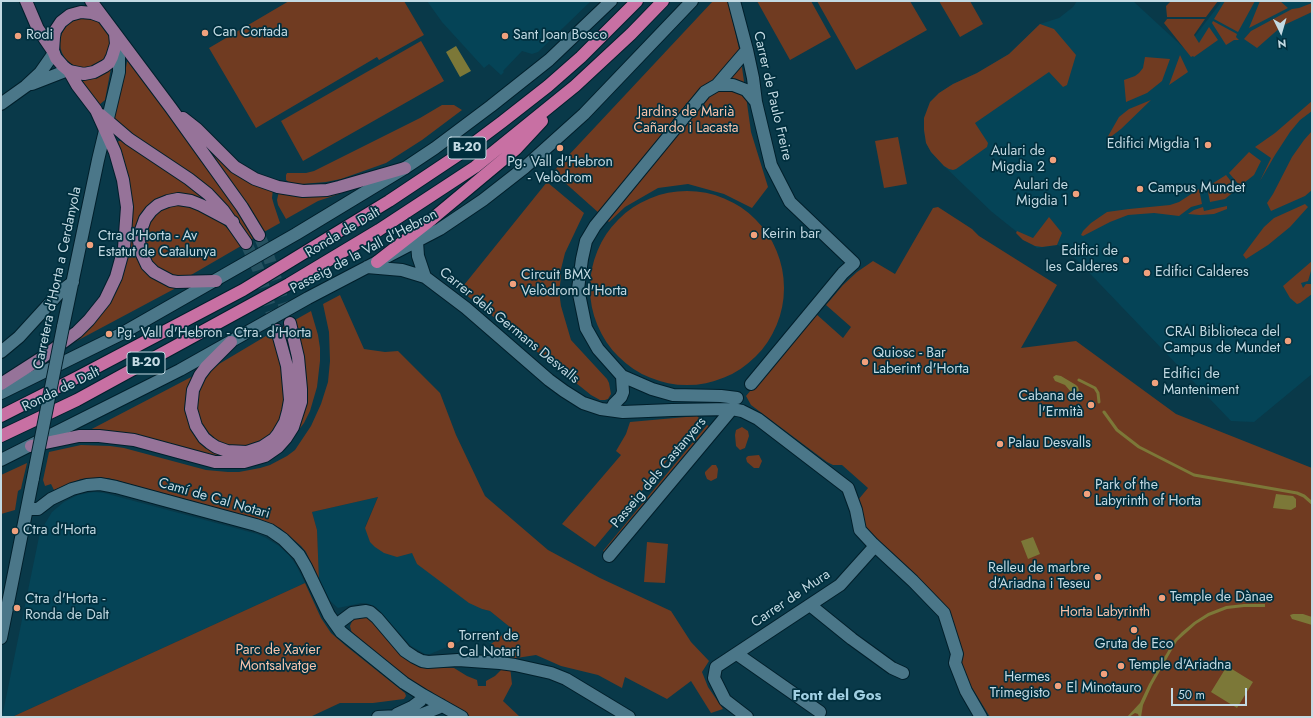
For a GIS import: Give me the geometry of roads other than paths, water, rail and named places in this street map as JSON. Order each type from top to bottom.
[{"type":"highway","name":"Ronda de Dalt","points":[[1,416],[78,378],[243,290],[389,201],[458,155],[548,86],[582,57],[637,1]]},
{"type":"highway","name":"Ronda de Dalt","points":[[1,436],[84,396],[289,284],[379,230],[475,167],[575,86],[631,34],[663,1]]},
{"type":"highway","points":[[372,265],[432,219],[516,149],[575,86]]},
{"type":"main road","points":[[1,384],[43,357],[77,332],[101,306],[116,276],[124,248],[127,207],[119,166],[106,126],[68,70],[60,63],[38,29],[26,1]]},
{"type":"main road","points":[[91,1],[171,108],[242,207],[259,235]]},
{"type":"main road","points":[[54,52],[55,31],[61,22],[66,18],[75,13],[81,12],[92,13],[103,17]]},
{"type":"main road","points":[[68,70],[79,74],[89,74],[100,70],[109,63],[114,52],[116,44],[115,34]]},
{"type":"main road","points":[[171,108],[197,129],[235,167],[255,179],[278,187],[302,191],[327,190],[405,168]]},
{"type":"main road","points":[[106,126],[129,139],[189,179],[208,194],[233,222],[246,243]]},
{"type":"main road","points":[[216,281],[177,282],[162,277],[154,272],[147,265],[141,252],[139,241],[141,230],[145,219],[158,205],[178,199],[191,201],[201,205],[233,222]]},
{"type":"main road","points":[[31,446],[79,436],[99,436],[134,440],[215,462],[244,462],[265,456],[278,447],[286,438],[293,427],[300,402],[301,389],[298,363],[290,323]]},
{"type":"main road","points":[[231,342],[200,375],[193,390],[191,409],[196,426],[204,438],[210,443],[227,451],[247,452],[262,448],[274,439],[285,422],[288,411],[290,400],[287,366],[277,330]]},
{"type":"street","points":[[1,393],[117,336],[216,281],[405,168],[492,106],[549,60],[611,1]]},
{"type":"street","name":"Passeig de la Vall d'Hebron","points":[[1,460],[180,370],[440,229],[483,200],[524,168],[584,114],[692,1]]},
{"type":"street","name":"Carrer de Paulo Freire","points":[[734,1],[747,50],[756,102],[771,165],[790,202],[854,263],[843,273],[751,384]]},
{"type":"street","name":"Carretera d'Horta a Cerdanyola","points":[[27,509],[63,327],[120,65],[119,50],[115,34]]},
{"type":"street","name":"Passeig dels Castanyers","points":[[609,556],[735,404],[721,396],[673,395],[652,389],[622,376],[598,349],[586,328],[578,289],[586,242],[595,226],[705,92],[717,85],[747,50]]},
{"type":"street","points":[[1,104],[26,86],[44,68],[54,52]]},
{"type":"street","points":[[26,86],[68,70]]},
{"type":"street","points":[[717,85],[733,85],[746,90],[756,102]]},
{"type":"street","name":"Carrer dels Germans Desvalls","points":[[417,242],[418,256],[429,279]]},
{"type":"street","name":"Carrer dels Germans Desvalls","points":[[372,265],[402,270],[429,279],[564,391],[583,402],[601,409],[623,412],[672,410],[735,404],[742,411],[758,418],[848,488],[856,510],[860,530],[944,613],[957,654],[955,663],[966,691],[982,717]]},
{"type":"street","points":[[1,352],[19,337],[61,291],[73,282]]},
{"type":"street","points":[[611,410],[623,392],[622,376]]},
{"type":"street","name":"Camí de Cal Notari","points":[[27,509],[38,509],[49,501],[72,489],[87,485],[100,484],[263,527],[283,538],[299,555],[329,615],[336,625],[351,640],[404,683],[423,696],[462,717]]},
{"type":"street","points":[[30,495],[49,501]]},
{"type":"street","points":[[1,638],[27,509]]},
{"type":"street","name":"Carrer de Mura","points":[[747,717],[725,700],[714,678],[716,667],[840,585],[875,546]]},
{"type":"street","points":[[810,605],[852,639],[892,668],[903,673]]},
{"type":"street","points":[[336,625],[352,613],[366,611],[370,612],[377,618],[405,651],[422,661],[458,660],[486,662],[515,665],[551,673],[566,679],[625,716]]},
{"type":"street","points":[[737,654],[820,712]]},
{"type":"street","points":[[383,717],[412,707],[420,701],[423,696]]},
{"type":"street","points":[[383,717],[420,715],[438,708],[440,705]]},
{"type":"waterway","points":[[1079,380],[1095,388],[1098,393],[1099,402]]},
{"type":"waterway","points":[[1104,412],[1117,430],[1139,447],[1194,475],[1297,493],[1304,496],[1312,503]]},
{"type":"tunnel","points":[[259,235],[269,258],[290,323]]},
{"type":"tunnel","points":[[246,243],[258,269],[276,326]]},
{"type":"place","name":"Can Cortada","points":[[205,33]]},
{"type":"place","name":"Rodi","points":[[18,36]]},
{"type":"place","name":"Sant Joan Bosco","points":[[505,36]]},
{"type":"place","name":"Edifici Migdia 1","points":[[1208,145]]},
{"type":"place","name":"Pg. Vall d'Hebron - Velòdrom","points":[[560,148]]},
{"type":"place","name":"Aulari de Migdia 2","points":[[1053,160]]},
{"type":"place","name":"Campus Mundet","points":[[1140,189]]},
{"type":"place","name":"Aulari de Migdia 1","points":[[1076,194]]},
{"type":"place","name":"Keirin bar","points":[[754,235]]},
{"type":"place","name":"Ctra d'Horta - Av Estatut de Catalunya","points":[[90,245]]},
{"type":"place","name":"Edifici de les Calderes","points":[[1126,260]]},
{"type":"place","name":"Edifici Calderes","points":[[1147,273]]},
{"type":"place","name":"Circuit BMX Velòdrom d'Horta","points":[[513,284]]},
{"type":"place","name":"Pg. Vall d'Hebron - Ctra. d'Horta","points":[[109,334]]},
{"type":"place","name":"CRAI Biblioteca del Campus de Mundet","points":[[1288,341]]},
{"type":"place","name":"Quiosc - Bar Laberint d'Horta","points":[[865,362]]},
{"type":"place","name":"Edifici de Manteniment","points":[[1155,383]]},
{"type":"place","name":"Cabana de l'Ermità","points":[[1091,405]]},
{"type":"place","name":"Palau Desvalls","points":[[1000,444]]},
{"type":"place","name":"Park of the Labyrinth of Horta","points":[[1087,494]]},
{"type":"place","name":"Ctra d'Horta","points":[[15,531]]},
{"type":"place","name":"Relleu de marbre d'Ariadna i Teseu","points":[[1098,577]]},
{"type":"place","name":"Temple de Dànae","points":[[1162,598]]},
{"type":"place","name":"Ctra d'Horta - Ronda de Dalt","points":[[17,608]]},
{"type":"place","name":"Gruta de Eco","points":[[1134,630]]},
{"type":"place","name":"Torrent de Cal Notari","points":[[451,645]]},
{"type":"place","name":"Temple d'Ariadna","points":[[1121,666]]},
{"type":"place","name":"El Minotauro","points":[[1104,674]]},
{"type":"place","name":"Hermes Trimegisto","points":[[1058,686]]},
{"type":"district","name":"Font del Gos","points":[[837,696]]},
{"type":"park label","name":"Jardins de Marià Cañardo i Lacasta","points":[[686,122]]},
{"type":"park label","name":"Horta Labyrinth","points":[[1105,613]]},
{"type":"park label","name":"Parc de Xavier Montsalvatge","points":[[278,660]]}]
